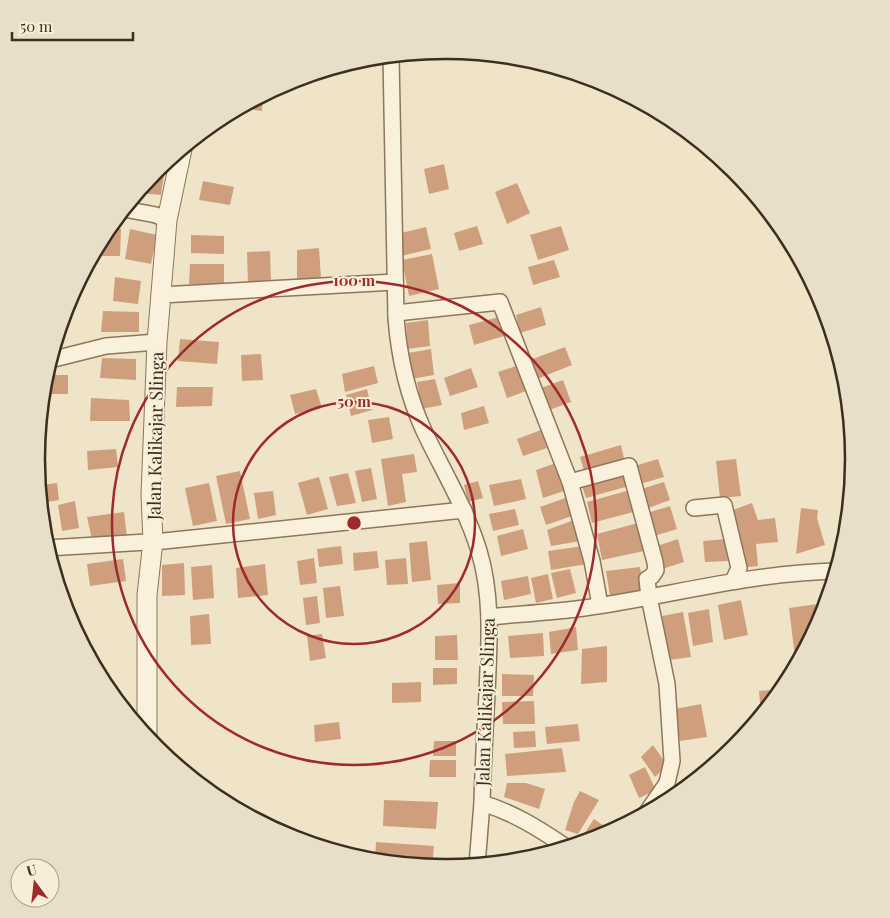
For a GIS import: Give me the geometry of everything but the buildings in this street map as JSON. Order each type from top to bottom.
[{"type":"street","points":[[391,62],[398,345],[404,374],[414,406],[461,511]]},
{"type":"street","name":"Jalan Kalikajar Slinga","points":[[180,159],[167,220],[157,342],[151,494],[153,541],[210,537],[461,511],[479,552],[487,588],[490,643],[482,803],[507,811],[559,842]]},
{"type":"street","points":[[132,210],[156,215],[167,220]]},
{"type":"street","points":[[161,295],[395,282]]},
{"type":"street","points":[[396,313],[500,302],[570,482],[592,561],[600,605]]},
{"type":"street","points":[[58,358],[106,346],[157,342]]},
{"type":"street","points":[[570,482],[629,466],[655,562],[656,570],[647,579],[648,596],[667,684],[672,761],[667,783],[657,798]]},
{"type":"street","points":[[694,508],[724,504],[738,568],[733,581]]},
{"type":"street","points":[[55,547],[153,541],[147,595],[146,725]]},
{"type":"street","points":[[489,617],[600,605],[733,581],[797,572],[829,571]]},
{"type":"street","points":[[478,857],[482,803]]}]
